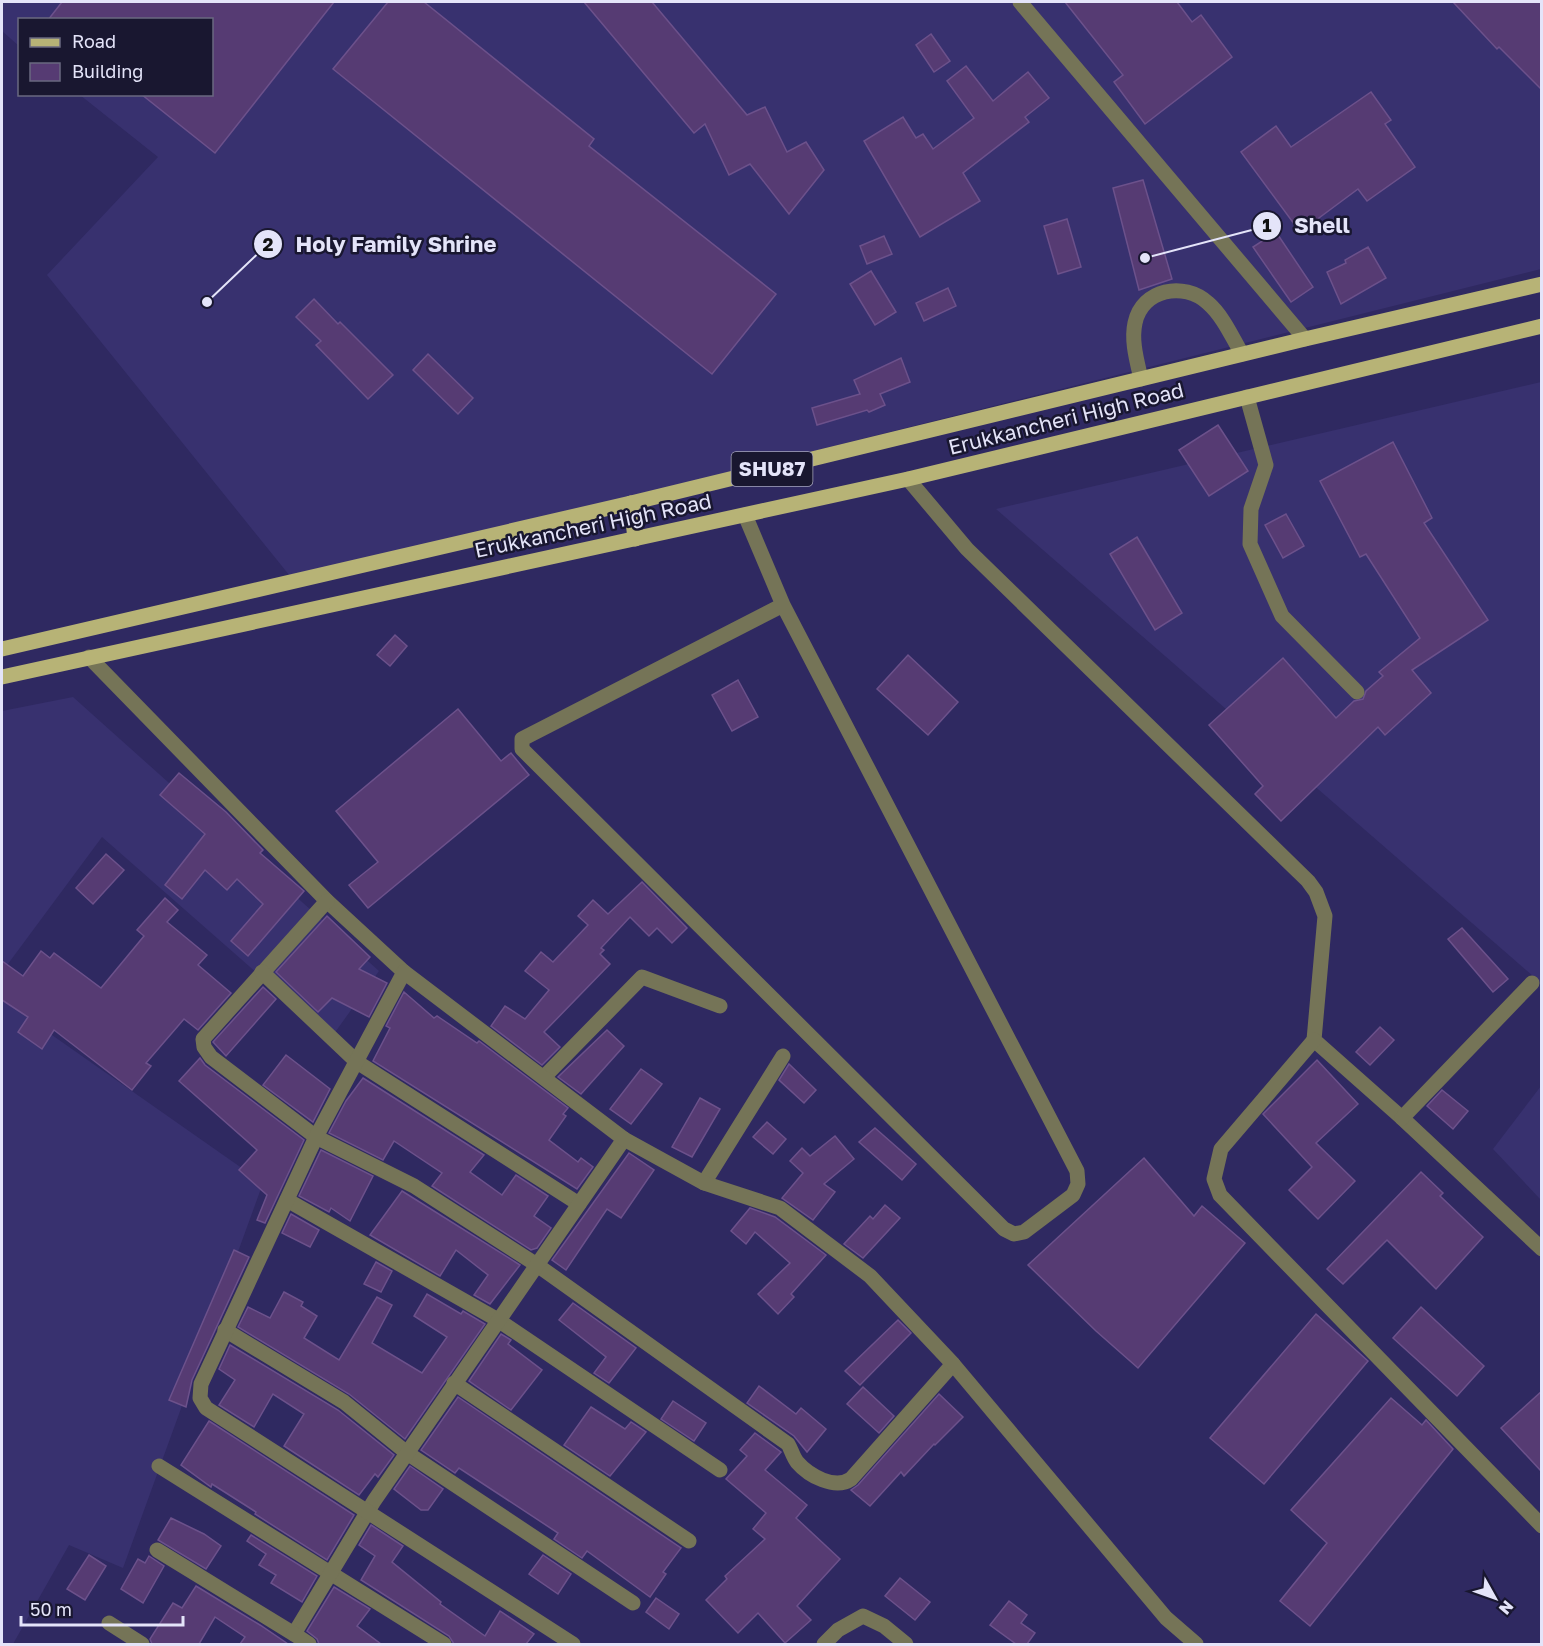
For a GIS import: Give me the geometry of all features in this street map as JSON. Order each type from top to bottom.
[{"type":"main road","name":"SHU87","points":[[2,649],[631,503],[1142,378],[1542,284]]},
{"type":"main road","name":"Erukkancheri High Road","points":[[2,677],[908,479],[1542,326]]},
{"type":"main road","points":[[631,503],[635,539]]},
{"type":"street","points":[[1020,2],[1305,339]]},
{"type":"street","points":[[1142,378],[1135,351],[1134,324],[1141,304],[1155,295],[1172,290],[1189,291],[1208,303],[1222,320],[1242,354]]},
{"type":"street","points":[[1247,397],[1266,465],[1251,509],[1250,544],[1282,616],[1357,692]]},
{"type":"street","points":[[908,479],[967,549],[1316,892],[1325,916],[1314,1040],[1221,1149],[1214,1179],[1220,1195],[1542,1526]]},
{"type":"street","points":[[745,515],[783,606],[1077,1171],[1078,1184],[1073,1195],[1024,1232],[1014,1234],[1004,1229],[522,749],[522,739],[783,606]]},
{"type":"street","points":[[88,657],[327,901],[404,972],[624,1139],[704,1183],[780,1208],[870,1275],[953,1364],[1166,1618],[1196,1644]]},
{"type":"street","points":[[327,901],[203,1039],[204,1047],[211,1056],[316,1137],[414,1186],[537,1265],[788,1444],[797,1462],[830,1484],[844,1484],[852,1479],[953,1364]]},
{"type":"street","points":[[262,972],[357,1062],[579,1204]]},
{"type":"street","points":[[404,972],[316,1137],[201,1383],[200,1398],[206,1408],[368,1510],[573,1644]]},
{"type":"street","points":[[543,1077],[642,977],[720,1006]]},
{"type":"street","points":[[1402,1118],[1532,983]]},
{"type":"street","points":[[1314,1040],[1402,1118],[1542,1249]]},
{"type":"street","points":[[704,1183],[783,1056]]},
{"type":"street","points":[[294,1634],[368,1510],[406,1453],[624,1139]]},
{"type":"street","points":[[286,1200],[498,1320],[720,1470]]},
{"type":"street","points":[[225,1330],[344,1402],[406,1453],[633,1603]]},
{"type":"street","points":[[454,1383],[689,1541]]},
{"type":"street","points":[[159,1466],[444,1644]]},
{"type":"street","points":[[157,1551],[309,1644]]},
{"type":"street","points":[[824,1644],[838,1630],[863,1616],[884,1626],[906,1644]]},
{"type":"street","points":[[110,1623],[142,1644]]},
{"type":"shaded area","points":[[2,2],[1541,2],[1541,269],[294,581],[47,275],[158,157],[81,96],[213,96],[213,18],[18,18],[18,45],[2,31]]},
{"type":"shaded area","points":[[1541,382],[1541,983],[996,509]]},
{"type":"shaded area","points":[[73,697],[379,971],[331,1038],[102,837],[2,972],[2,711]]},
{"type":"shaded area","points":[[2,1000],[263,1183],[123,1568],[69,1545],[13,1644],[2,1644]]},
{"type":"shaded area","points":[[1541,1086],[1541,1200],[1493,1149]]},
{"type":"building","points":[[62,2],[334,2],[215,153],[144,96],[213,96],[213,18],[50,18]]},
{"type":"building","points":[[388,2],[424,2],[594,139],[589,146],[776,294],[712,374],[333,69]]},
{"type":"building","points":[[584,2],[652,2],[747,115],[765,107],[787,152],[806,142],[824,170],[789,214],[750,164],[729,175],[705,124],[694,133]]},
{"type":"building","points":[[1065,2],[1177,2],[1192,22],[1201,15],[1232,57],[1145,124],[1114,82],[1123,75]]},
{"type":"building","points":[[1453,2],[1542,2],[1542,90],[1499,47],[1497,49]]},
{"type":"building","points":[[931,34],[950,61],[934,72],[916,45]]},
{"type":"building","points":[[966,66],[993,101],[1028,72],[1049,98],[1025,117],[1029,122],[963,173],[980,201],[920,237],[864,141],[903,117],[916,138],[923,134],[933,149],[974,118],[947,81]]},
{"type":"building","points":[[1371,92],[1391,120],[1385,124],[1415,167],[1367,201],[1358,189],[1300,232],[1241,152],[1276,126],[1291,147]]},
{"type":"building","points":[[1143,180],[1172,279],[1139,290],[1113,188]]},
{"type":"building","points":[[1067,219],[1081,267],[1058,274],[1044,226]]},
{"type":"building","points":[[1276,232],[1313,287],[1291,302],[1253,247]]},
{"type":"building","points":[[884,236],[892,254],[867,264],[860,246]]},
{"type":"building","points":[[1368,247],[1386,278],[1341,304],[1327,272],[1346,263],[1345,260]]},
{"type":"building","points":[[871,271],[896,312],[875,325],[850,284]]},
{"type":"building","points":[[948,288],[956,306],[924,321],[916,303]]},
{"type":"building","points":[[314,299],[393,375],[368,399],[316,345],[321,341],[296,317]]},
{"type":"building","points":[[428,354],[473,398],[458,414],[413,370]]},
{"type":"building","points":[[901,358],[910,382],[880,394],[885,405],[869,412],[867,410],[817,425],[812,408],[860,394],[854,380]]},
{"type":"building","points":[[1218,425],[1248,471],[1209,496],[1179,450]]},
{"type":"building","points":[[1393,442],[1432,518],[1424,523],[1488,620],[1412,670],[1431,693],[1385,735],[1378,727],[1281,821],[1255,794],[1263,786],[1209,725],[1283,658],[1336,718],[1354,701],[1363,699],[1366,691],[1383,676],[1379,672],[1420,638],[1366,554],[1360,557],[1320,481]]},
{"type":"building","points":[[1286,514],[1304,546],[1283,558],[1265,525]]},
{"type":"building","points":[[1137,537],[1182,613],[1155,630],[1110,554]]},
{"type":"building","points":[[395,635],[407,646],[390,666],[377,655]]},
{"type":"building","points":[[908,655],[958,702],[928,735],[877,689]]},
{"type":"building","points":[[738,680],[758,717],[732,731],[712,695]]},
{"type":"building","points":[[458,709],[501,761],[511,753],[529,775],[368,908],[349,885],[378,862],[336,811]]},
{"type":"building","points":[[179,773],[226,812],[263,850],[260,853],[304,891],[248,956],[231,941],[263,904],[237,879],[227,890],[205,870],[182,899],[165,885],[205,834],[160,795]]},
{"type":"building","points":[[106,854],[124,870],[93,904],[76,888]]},
{"type":"building","points":[[642,882],[687,928],[672,943],[657,928],[649,936],[630,917],[601,948],[604,950],[600,954],[610,964],[544,1032],[560,1047],[542,1065],[491,1026],[505,1006],[525,1019],[549,990],[525,971],[541,952],[553,962],[588,925],[578,916],[593,900],[608,914]]},
{"type":"building","points":[[165,898],[178,910],[167,922],[207,955],[198,965],[231,993],[198,1030],[184,1019],[146,1063],[151,1066],[132,1090],[54,1030],[42,1049],[18,1032],[28,1017],[2,1000],[2,961],[23,976],[41,951],[50,958],[54,953],[101,988],[144,936],[137,930]]},
{"type":"building","points":[[327,916],[370,957],[359,969],[387,983],[369,1017],[332,998],[318,1012],[276,972]]},
{"type":"building","points":[[1462,928],[1508,979],[1493,992],[1448,939]]},
{"type":"building","points":[[263,987],[276,999],[226,1056],[213,1042]]},
{"type":"building","points":[[404,992],[434,1018],[437,1016],[477,1043],[479,1041],[568,1108],[563,1114],[566,1116],[549,1140],[578,1162],[581,1158],[593,1167],[577,1189],[373,1061],[390,1028],[386,1026]]},
{"type":"building","points":[[1380,1027],[1394,1040],[1370,1065],[1356,1052]]},
{"type":"building","points":[[607,1030],[624,1046],[581,1094],[558,1077]]},
{"type":"building","points":[[286,1055],[330,1089],[313,1122],[263,1085]]},
{"type":"building","points":[[200,1058],[205,1065],[304,1140],[265,1223],[257,1220],[267,1195],[239,1170],[257,1150],[179,1081]]},
{"type":"building","points":[[1317,1060],[1358,1104],[1316,1143],[1355,1181],[1318,1219],[1289,1190],[1312,1167],[1263,1114]]},
{"type":"building","points":[[789,1064],[816,1090],[804,1103],[779,1080]]},
{"type":"building","points":[[641,1069],[662,1084],[631,1124],[610,1109]]},
{"type":"building","points":[[363,1078],[484,1155],[470,1172],[502,1195],[516,1175],[548,1196],[534,1216],[551,1228],[537,1248],[531,1250],[432,1186],[442,1173],[394,1141],[383,1160],[329,1133],[346,1101]]},
{"type":"building","points":[[1442,1090],[1468,1111],[1453,1129],[1427,1106]]},
{"type":"building","points":[[700,1098],[720,1109],[692,1157],[672,1147]]},
{"type":"building","points":[[767,1122],[786,1139],[773,1154],[753,1137]]},
{"type":"building","points":[[875,1128],[916,1164],[902,1180],[859,1142]]},
{"type":"building","points":[[835,1136],[854,1159],[824,1184],[835,1192],[813,1220],[782,1198],[803,1173],[790,1161],[802,1148],[810,1156]]},
{"type":"building","points":[[321,1150],[373,1176],[350,1221],[331,1208],[329,1212],[299,1196]]},
{"type":"building","points":[[629,1153],[654,1170],[621,1218],[607,1209],[566,1270],[552,1260]]},
{"type":"building","points":[[1144,1158],[1194,1216],[1202,1206],[1245,1243],[1138,1368],[1028,1265]]},
{"type":"building","points":[[1421,1172],[1443,1193],[1440,1196],[1483,1237],[1436,1289],[1387,1240],[1343,1284],[1327,1269]]},
{"type":"building","points":[[402,1191],[520,1265],[490,1304],[474,1295],[488,1275],[456,1250],[440,1276],[370,1235]]},
{"type":"building","points":[[885,1205],[900,1218],[863,1258],[844,1244],[870,1216],[873,1219]]},
{"type":"building","points":[[750,1208],[775,1217],[826,1255],[791,1294],[794,1297],[778,1314],[758,1294],[790,1263],[755,1232],[746,1244],[731,1231]]},
{"type":"building","points":[[291,1214],[319,1230],[310,1247],[282,1233]]},
{"type":"building","points":[[234,1250],[249,1257],[192,1380],[186,1407],[169,1400]]},
{"type":"building","points":[[376,1262],[392,1271],[381,1292],[364,1284]]},
{"type":"building","points":[[284,1292],[303,1302],[301,1306],[317,1316],[304,1338],[339,1360],[377,1297],[392,1305],[372,1343],[422,1373],[447,1337],[414,1316],[427,1294],[461,1314],[463,1311],[485,1324],[405,1439],[349,1394],[238,1327],[248,1307],[270,1318]]},
{"type":"building","points":[[573,1303],[636,1348],[609,1383],[594,1373],[606,1357],[559,1320]]},
{"type":"building","points":[[1421,1307],[1484,1366],[1457,1396],[1393,1338]]},
{"type":"building","points":[[1316,1314],[1368,1361],[1264,1484],[1210,1438]]},
{"type":"building","points":[[898,1320],[911,1333],[860,1385],[845,1371]]},
{"type":"building","points":[[501,1334],[511,1340],[508,1344],[542,1370],[511,1410],[469,1381]]},
{"type":"building","points":[[230,1345],[338,1410],[394,1455],[378,1477],[375,1474],[359,1495],[284,1446],[304,1414],[273,1394],[254,1427],[219,1405],[235,1380],[219,1369]]},
{"type":"building","points":[[759,1386],[796,1414],[801,1408],[826,1429],[807,1452],[794,1436],[747,1403]]},
{"type":"building","points":[[863,1387],[894,1416],[879,1433],[847,1404]]},
{"type":"building","points":[[1542,1391],[1542,1472],[1501,1428]]},
{"type":"building","points":[[939,1394],[963,1417],[904,1476],[901,1472],[870,1506],[851,1490]]},
{"type":"building","points":[[458,1397],[681,1548],[663,1572],[666,1574],[650,1597],[587,1551],[582,1558],[554,1539],[558,1533],[459,1468],[455,1473],[421,1450]]},
{"type":"building","points":[[1391,1398],[1422,1425],[1426,1420],[1453,1449],[1310,1626],[1280,1601],[1327,1543],[1291,1510]]},
{"type":"building","points":[[673,1401],[706,1423],[694,1441],[661,1419]]},
{"type":"building","points":[[591,1407],[625,1429],[631,1422],[646,1432],[610,1476],[564,1445]]},
{"type":"building","points":[[209,1421],[354,1515],[327,1560],[212,1484],[211,1487],[181,1465]]},
{"type":"building","points":[[755,1433],[781,1452],[765,1470],[807,1505],[796,1518],[840,1559],[797,1606],[811,1620],[785,1643],[758,1613],[738,1633],[706,1600],[727,1579],[725,1576],[765,1539],[753,1529],[766,1513],[726,1479],[747,1456],[740,1450]]},
{"type":"building","points":[[410,1466],[443,1489],[428,1510],[421,1510],[394,1489]]},
{"type":"building","points":[[171,1518],[204,1534],[221,1546],[206,1569],[158,1540]]},
{"type":"building","points":[[371,1525],[403,1546],[392,1562],[441,1602],[440,1604],[485,1636],[500,1611],[534,1634],[526,1644],[454,1644],[449,1636],[361,1580],[375,1556],[359,1545]]},
{"type":"building","points":[[251,1535],[317,1576],[302,1602],[271,1583],[276,1575],[259,1565],[266,1554],[247,1541]]},
{"type":"building","points":[[89,1555],[106,1566],[85,1600],[67,1589]]},
{"type":"building","points":[[543,1555],[571,1574],[558,1594],[529,1574]]},
{"type":"building","points":[[149,1556],[164,1566],[143,1603],[121,1589],[138,1559],[145,1563]]},
{"type":"building","points":[[900,1578],[930,1602],[915,1620],[885,1596]]},
{"type":"building","points":[[196,1586],[288,1644],[240,1644],[245,1637],[215,1617],[199,1644],[152,1644],[150,1639],[173,1603],[182,1608]]},
{"type":"building","points":[[334,1587],[370,1609],[357,1626],[381,1644],[319,1644],[317,1639],[307,1631]]},
{"type":"building","points":[[656,1598],[679,1614],[669,1629],[646,1612]]},
{"type":"building","points":[[1009,1601],[1027,1615],[1021,1623],[1035,1633],[1027,1644],[1016,1644],[990,1625]]},
{"type":"place","name":"Shell","points":[[1145,258]]},
{"type":"place","name":"Holy Family Shrine","points":[[207,302]]}]
